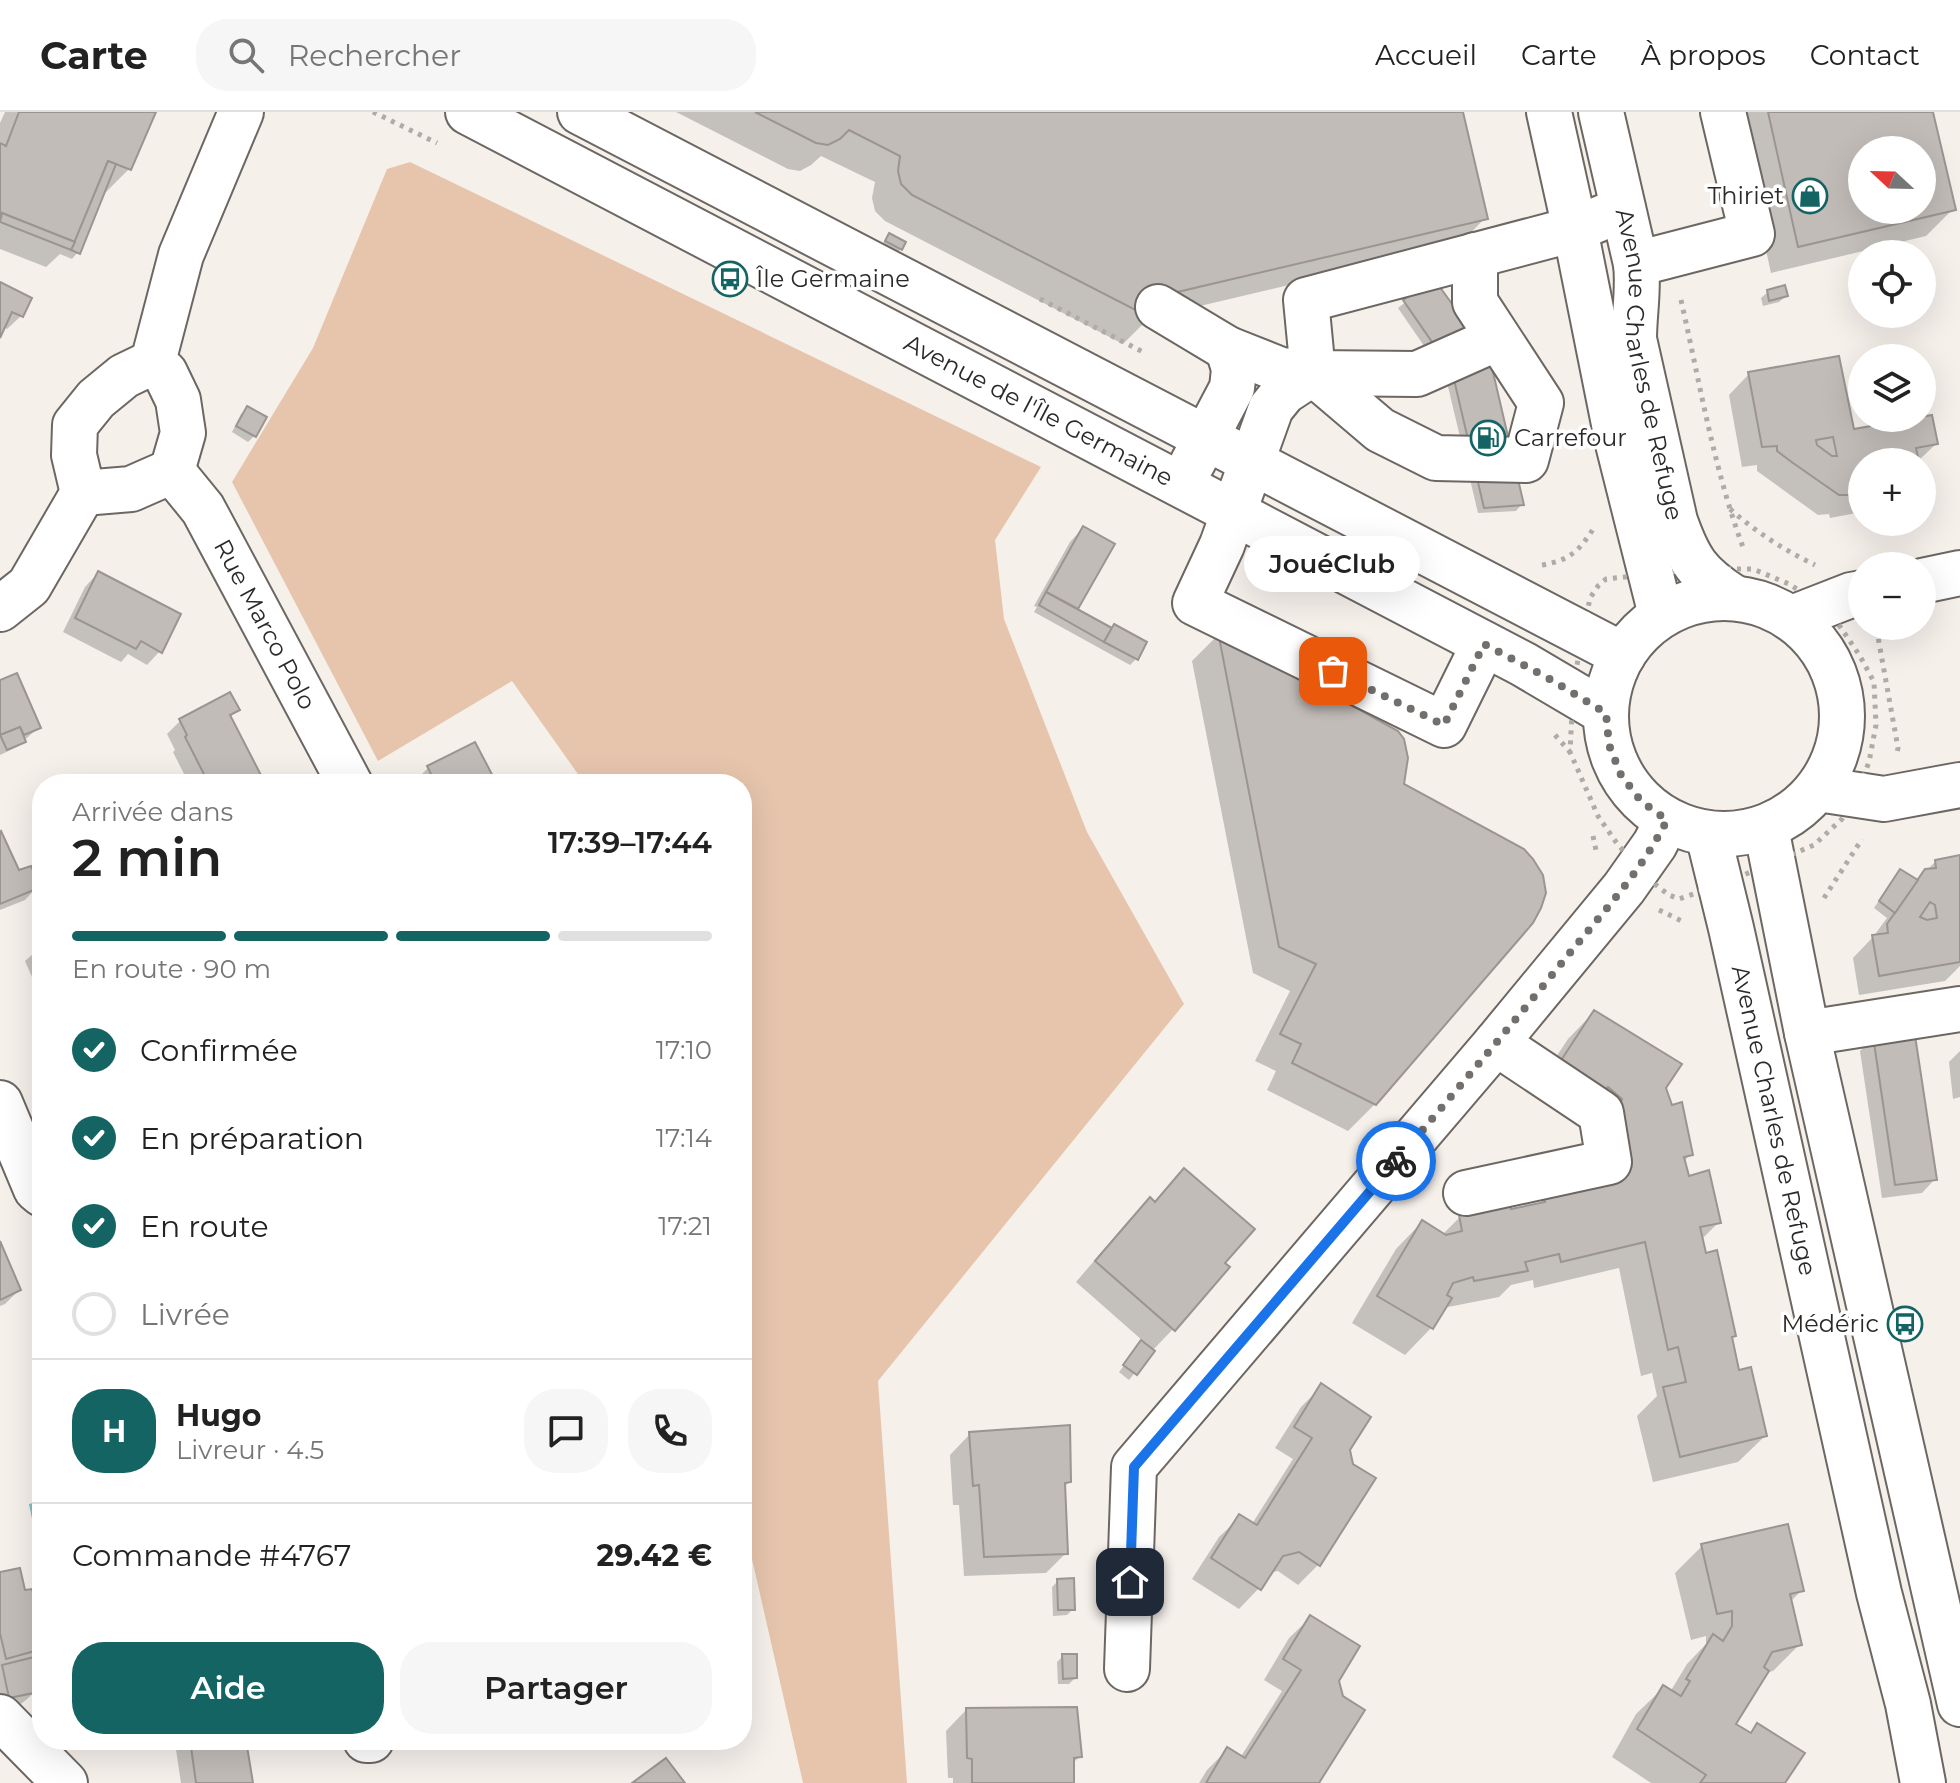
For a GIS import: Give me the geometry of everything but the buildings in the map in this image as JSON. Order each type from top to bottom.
[{"type":"street","points":[[0,609],[29,586],[83,493],[74,455],[75,425],[96,399],[124,376],[153,362],[181,255],[241,112]]},
{"type":"street","name":"Avenue de l'Île Germaine","points":[[468,112],[1484,644],[1590,703]]},
{"type":"street","points":[[580,112],[1623,655]]},
{"type":"street","name":"Avenue Charles de Refuge","points":[[1549,112],[1618,444],[1661,615]]},
{"type":"street","name":"Avenue Charles de Refuge","points":[[1601,112],[1623,209],[1654,260],[1638,285],[1634,339],[1675,521],[1684,549],[1697,569],[1713,584],[1743,583]]},
{"type":"street","points":[[1654,260],[1752,234],[1723,112]]},
{"type":"street","points":[[1475,255],[1475,302],[1541,403],[1526,460],[1436,458],[1380,430],[1313,373],[1306,300],[1475,255],[1575,229],[1623,209]]},
{"type":"street","points":[[1158,307],[1228,349],[1281,370],[1313,373],[1417,374],[1498,338]]},
{"type":"street","points":[[1181,485],[1232,388],[1234,369],[1228,349]]},
{"type":"street","points":[[83,493],[131,489],[172,471],[183,433],[178,400],[165,373],[153,362]]},
{"type":"street","points":[[1313,373],[1284,392],[1271,408],[1222,545],[1195,603],[1444,725],[1484,644]]},
{"type":"street","name":"Rue Marco Polo","points":[[172,471],[203,509],[345,774]]},
{"type":"street","points":[[1936,578],[1960,573]]},
{"type":"street","points":[[1769,846],[1737,835],[1708,834],[1687,829],[1667,820],[1641,801],[1621,775],[1590,703],[1611,683],[1623,655],[1640,632],[1661,615],[1743,583],[1764,604],[1832,603],[1820,645],[1837,679],[1843,717],[1837,755],[1837,792]]},
{"type":"street","points":[[1960,785],[1884,799],[1837,792],[1794,812],[1769,846],[1807,1033],[1960,1704]]},
{"type":"street","points":[[1127,1669],[1134,1467],[1496,1043],[1638,868],[1667,820]]},
{"type":"street","name":"Avenue Charles de Refuge","points":[[1708,834],[1879,1593],[1908,1704],[1923,1783]]},
{"type":"street","points":[[1807,1033],[1960,1009]]},
{"type":"street","points":[[1466,1193],[1609,1162],[1601,1113],[1496,1043]]},
{"type":"street","points":[[0,1103],[32,1179]]},
{"type":"street","points":[[0,1717],[32,1749]]},
{"type":"street","points":[[32,1750],[65,1783]]},
{"type":"path","points":[[1654,260],[1743,550],[1743,583]]},
{"type":"path","points":[[1729,509],[1749,526],[1793,554],[1824,569],[1832,603],[1874,682],[1876,725],[1869,762],[1837,792],[1842,819],[1814,845],[1769,846],[1720,885],[1679,899],[1669,895],[1638,868],[1618,845],[1598,816],[1570,752],[1590,703],[1583,635],[1590,598],[1606,579],[1697,569],[1743,583],[1789,584],[1832,603]]},
{"type":"path","points":[[1534,566],[1558,563],[1573,554],[1598,522]]},
{"type":"shaded area","points":[[410,162],[1041,467],[995,540],[1004,619],[1087,832],[1184,1004],[878,1381],[907,1783],[803,1783],[752,1559],[752,774],[578,774],[512,681],[378,761],[232,482],[313,348],[387,169]]},
{"type":"way so far","points":[[1333,671],[1444,725],[1484,644],[1606,713],[1609,745],[1621,775],[1641,801],[1667,820],[1655,844],[1624,888],[1396,1161]]},
{"type":"place","name":"Thiriet","points":[[1810,196]]},
{"type":"place","name":"Île Germaine","points":[[730,279]]},
{"type":"place","name":"Carrefour","points":[[1488,438]]},
{"type":"place","name":"JouéClub","points":[[1333,671]]},
{"type":"place","name":"Médéric","points":[[1905,1324]]},
{"type":"route","points":[[1130,1582],[1134,1467],[1396,1161]]}]
